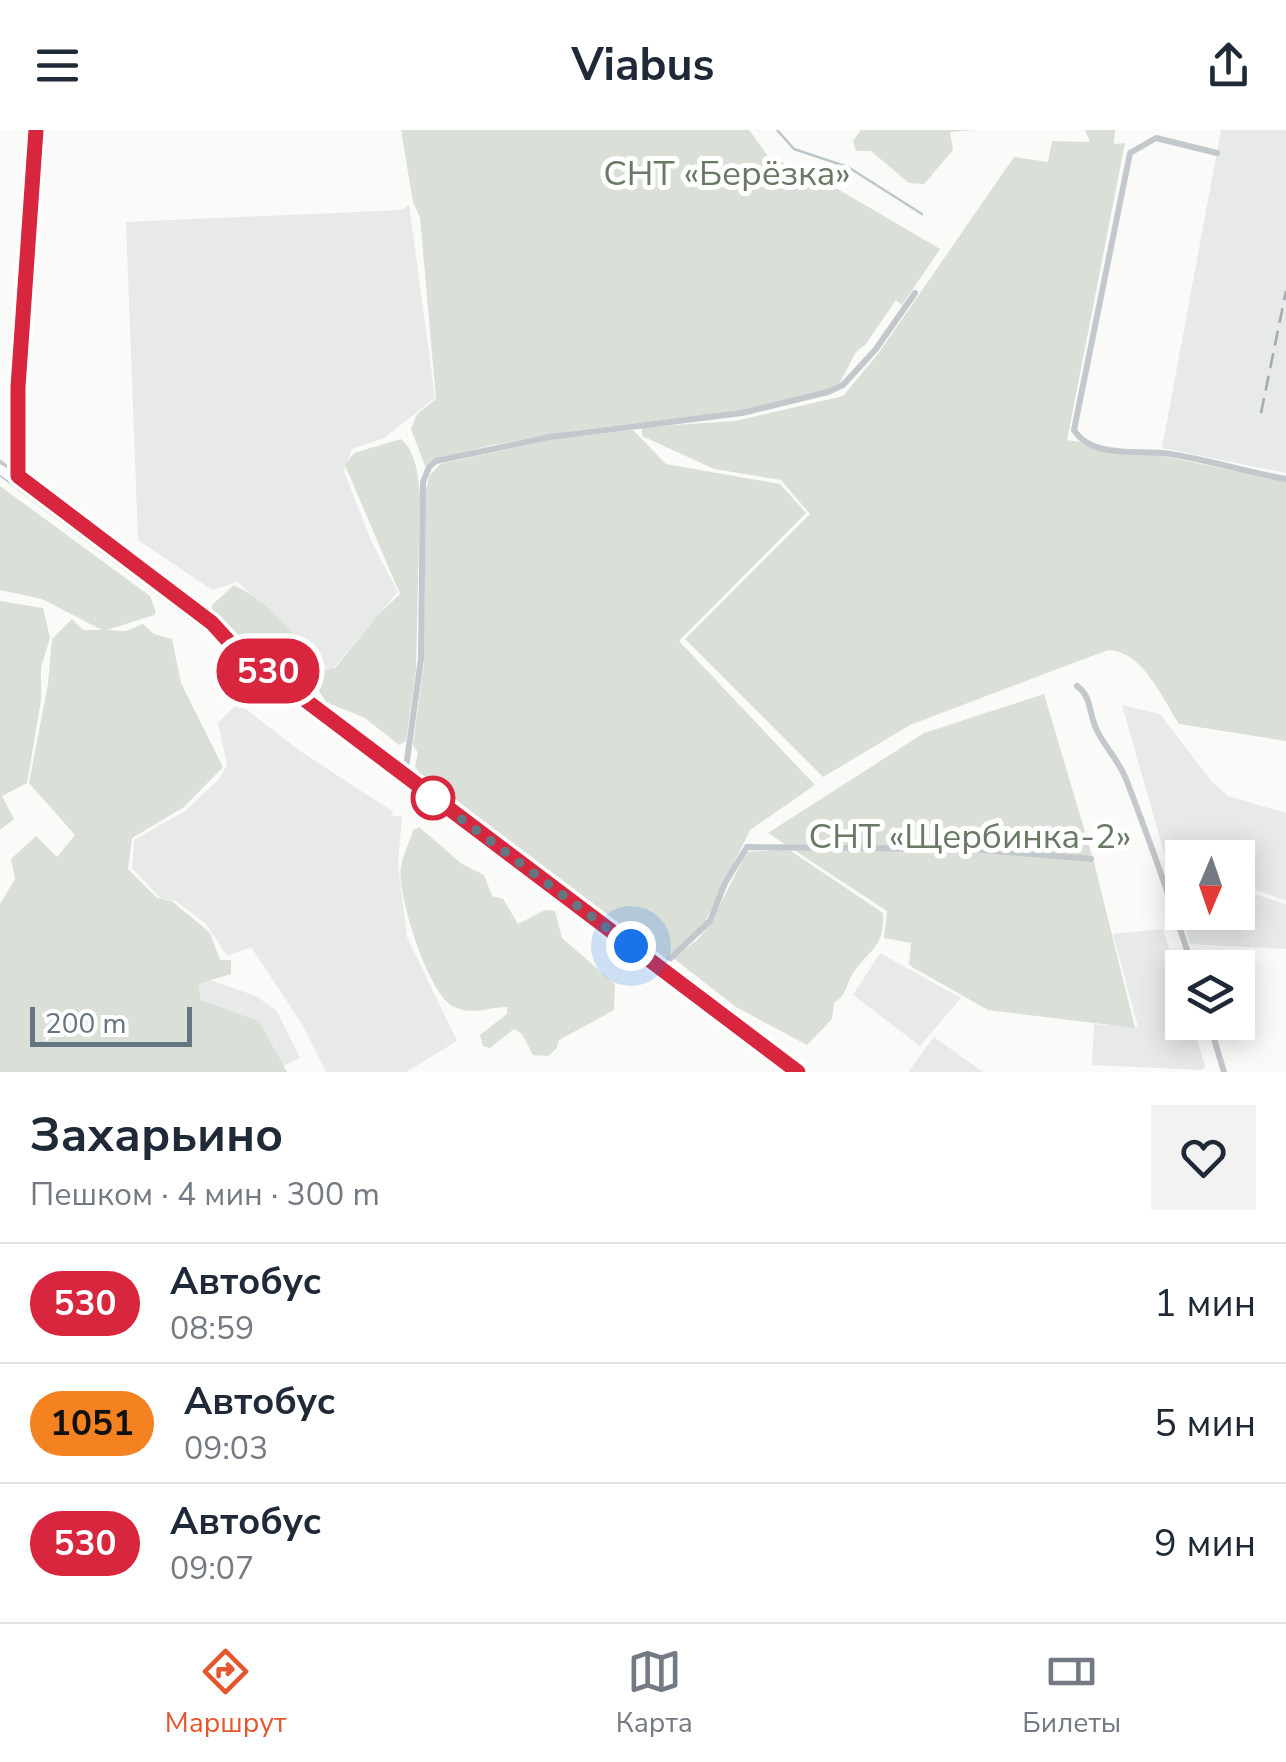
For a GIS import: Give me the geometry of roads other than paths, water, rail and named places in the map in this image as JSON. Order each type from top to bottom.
[{"type":"main road","points":[[0,465],[798,1072]]},
{"type":"street","points":[[18,476],[36,130]]},
{"type":"street","points":[[1217,154],[1156,138],[1130,153],[1074,430],[1080,440],[1125,453],[1166,453],[1286,479]]},
{"type":"street","points":[[405,776],[421,658],[423,482],[430,467],[489,448],[742,413],[828,392],[843,385],[876,348],[915,292]]},
{"type":"street","points":[[0,465],[17,451]]},
{"type":"street","points":[[0,465],[212,623],[231,644]]},
{"type":"street","points":[[1077,686],[1086,693],[1096,729],[1126,778],[1187,950]]},
{"type":"street","points":[[660,968],[710,921],[725,884],[748,847],[972,849],[1091,859]]},
{"type":"street","points":[[1215,1040],[1224,1072]]},
{"type":"waterway","points":[[777,130],[794,149],[848,167],[922,214]]},
{"type":"railway","points":[[1261,413],[1286,291]]},
{"type":"park label","name":"СНТ «Берёзка»","points":[[727,173]]},
{"type":"park label","name":"СНТ «Щербинка-2»","points":[[970,836]]}]
